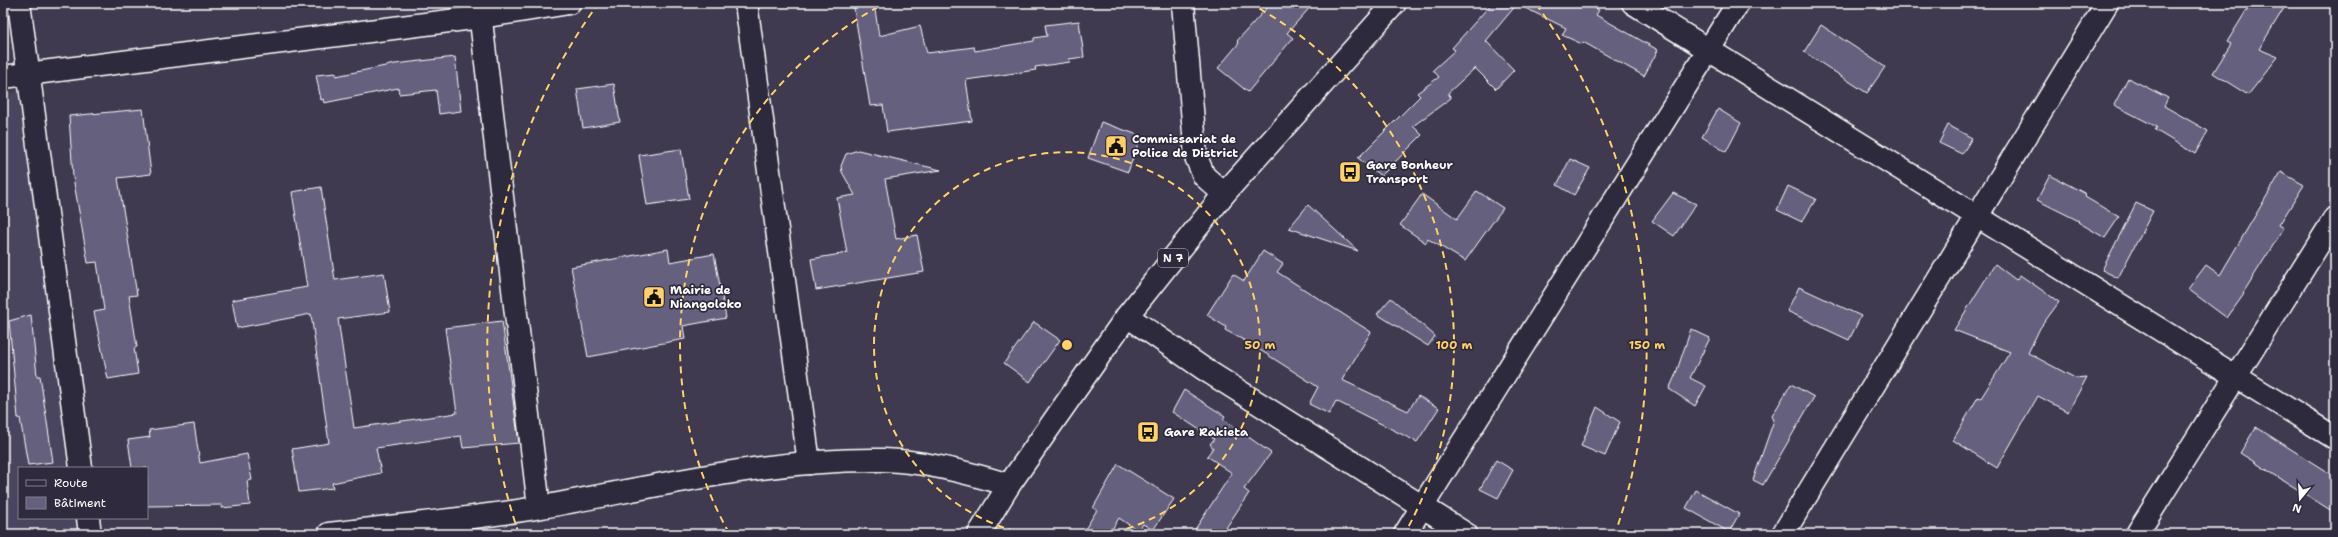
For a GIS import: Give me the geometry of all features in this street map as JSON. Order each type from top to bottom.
[{"type":"main road","points":[[19,3],[81,467]]},
{"type":"main road","points":[[3,77],[480,10],[569,3]]},
{"type":"main road","points":[[746,3],[809,463]]},
{"type":"main road","points":[[1183,3],[1196,157],[1204,176],[1224,194]]},
{"type":"main road","name":"N 7","points":[[979,534],[1009,485],[1127,316],[1224,194],[1396,3]]},
{"type":"main road","points":[[1633,3],[2335,438]]},
{"type":"main road","points":[[1406,534],[1738,3]]},
{"type":"main road","points":[[1783,534],[2107,3]]},
{"type":"main road","points":[[480,10],[539,507]]},
{"type":"main road","points":[[2137,534],[2335,218]]},
{"type":"main road","points":[[1127,316],[1204,369],[1466,534]]},
{"type":"main road","points":[[329,534],[539,507],[755,469],[809,463],[885,460],[965,472],[1009,485]]},
{"type":"main road","points":[[88,519],[90,534]]},
{"type":"shaded area","points":[[27,91],[79,467],[18,467],[18,519],[86,519],[88,534],[3,534],[3,94]]},
{"type":"building","points":[[853,3],[874,3],[879,36],[920,26],[927,53],[974,47],[975,51],[1034,41],[1034,38],[1047,36],[1045,25],[1079,21],[1084,57],[1069,59],[1070,62],[1035,67],[1036,70],[966,80],[972,121],[887,132],[883,105],[870,106]]},
{"type":"building","points":[[1271,3],[1314,3],[1287,33],[1293,38],[1248,92],[1218,68],[1239,43],[1237,41]]},
{"type":"building","points":[[1492,3],[1585,3],[1599,10],[1596,15],[1658,50],[1644,76],[1583,42],[1582,44],[1562,35],[1566,28],[1517,4],[1486,41],[1514,70],[1496,89],[1475,68],[1448,93],[1451,98],[1413,126],[1422,135],[1381,176],[1358,158],[1420,96],[1417,93],[1439,77],[1433,70],[1455,50],[1452,48]]},
{"type":"building","points":[[2251,3],[2287,3],[2259,49],[2278,57],[2248,95],[2213,73],[2231,44],[2227,42]]},
{"type":"building","points":[[1821,25],[1885,67],[1867,93],[1804,52]]},
{"type":"building","points":[[455,57],[461,111],[439,114],[436,90],[399,94],[398,88],[324,103],[323,99],[321,100],[316,75],[336,73],[336,76],[395,64]]},
{"type":"building","points":[[2128,78],[2168,98],[2164,106],[2208,131],[2195,154],[2155,130],[2157,127],[2114,105]]},
{"type":"building","points":[[614,84],[620,122],[583,128],[577,89]]},
{"type":"building","points":[[143,109],[151,174],[118,178],[137,295],[129,296],[137,347],[134,348],[138,374],[108,379],[94,312],[104,310],[97,262],[88,263],[73,177],[69,116]]},
{"type":"building","points":[[1718,109],[1741,123],[1726,152],[1702,137]]},
{"type":"building","points":[[1101,122],[1141,136],[1128,172],[1088,158]]},
{"type":"building","points":[[1948,125],[1972,138],[1962,154],[1939,143]]},
{"type":"building","points":[[681,149],[689,199],[647,205],[639,155]]},
{"type":"building","points":[[858,150],[941,170],[885,179],[896,239],[917,235],[924,272],[816,290],[811,259],[847,253],[837,198],[855,195],[842,172],[841,166],[846,154]]},
{"type":"building","points":[[1570,159],[1590,168],[1574,195],[1557,185]]},
{"type":"building","points":[[2281,172],[2304,185],[2279,225],[2284,228],[2243,293],[2244,294],[2227,318],[2188,289],[2206,265],[2220,275]]},
{"type":"building","points":[[2050,175],[2086,194],[2085,197],[2119,217],[2105,238],[2078,222],[2079,221],[2037,200]]},
{"type":"building","points":[[1788,186],[1816,199],[1802,222],[1777,210]]},
{"type":"building","points":[[321,187],[335,280],[384,273],[390,312],[338,319],[354,428],[457,413],[445,328],[502,321],[519,443],[463,448],[461,436],[376,448],[381,473],[332,483],[333,488],[299,492],[292,449],[329,443],[311,314],[237,328],[232,300],[307,287],[292,192]]},
{"type":"building","points":[[1477,191],[1503,208],[1465,261],[1428,239],[1426,243],[1400,225],[1422,194],[1457,219]]},
{"type":"building","points":[[1673,193],[1696,204],[1674,236],[1652,221]]},
{"type":"building","points":[[2136,203],[2153,211],[2118,278],[2102,270]]},
{"type":"building","points":[[1308,205],[1358,251],[1289,228]]},
{"type":"building","points":[[668,249],[670,262],[714,254],[726,318],[683,326],[685,339],[588,357],[571,267]]},
{"type":"building","points":[[1263,251],[1283,264],[1277,272],[1371,332],[1342,380],[1408,411],[1418,396],[1439,408],[1417,442],[1336,401],[1329,414],[1309,404],[1318,387],[1249,343],[1225,330],[1226,327],[1207,315],[1233,274],[1244,281]]},
{"type":"building","points":[[1995,264],[2016,280],[2020,275],[2059,302],[2040,328],[2028,353],[2075,378],[2087,377],[2068,412],[2038,396],[1997,468],[1953,440],[1978,397],[1981,398],[2010,352],[1954,330]]},
{"type":"building","points":[[1799,287],[1861,316],[1849,340],[1787,311]]},
{"type":"building","points":[[1391,298],[1435,336],[1428,346],[1377,314]]},
{"type":"building","points":[[31,315],[37,376],[40,376],[53,462],[28,465],[20,418],[18,418],[9,321]]},
{"type":"building","points":[[1034,322],[1060,340],[1030,382],[1004,363]]},
{"type":"building","points":[[1691,329],[1710,338],[1690,378],[1706,386],[1695,406],[1669,389]]},
{"type":"building","points":[[1791,384],[1814,397],[1763,485],[1753,480],[1774,420],[1772,416]]},
{"type":"building","points":[[1184,390],[1225,416],[1223,419],[1271,453],[1244,489],[1249,493],[1222,534],[1192,534],[1232,473],[1207,456],[1213,448],[1210,444],[1214,439],[1172,412]]},
{"type":"building","points":[[1597,407],[1620,422],[1605,456],[1581,446]]},
{"type":"building","points":[[194,424],[200,463],[247,454],[252,480],[247,481],[250,505],[222,508],[222,505],[148,506],[148,467],[132,467],[128,440],[150,437],[149,430]]},
{"type":"building","points":[[2256,427],[2335,477],[2335,513],[2240,453]]},
{"type":"building","points":[[1496,460],[1513,470],[1498,498],[1480,489]]},
{"type":"building","points":[[1118,464],[1174,499],[1153,530],[1143,524],[1138,531],[1119,518],[1109,534],[1082,534],[1097,510],[1093,508]]},
{"type":"building","points":[[1696,490],[1739,514],[1729,532],[1686,508]]},
{"type":"place","name":"Commissariat de Police de District","points":[[1116,146]]},
{"type":"place","name":"Gare Bonheur Transport","points":[[1350,172]]},
{"type":"place","name":"Mairie de Niangoloko","points":[[654,297]]},
{"type":"place","name":"Gare Rakieta","points":[[1148,432]]}]
